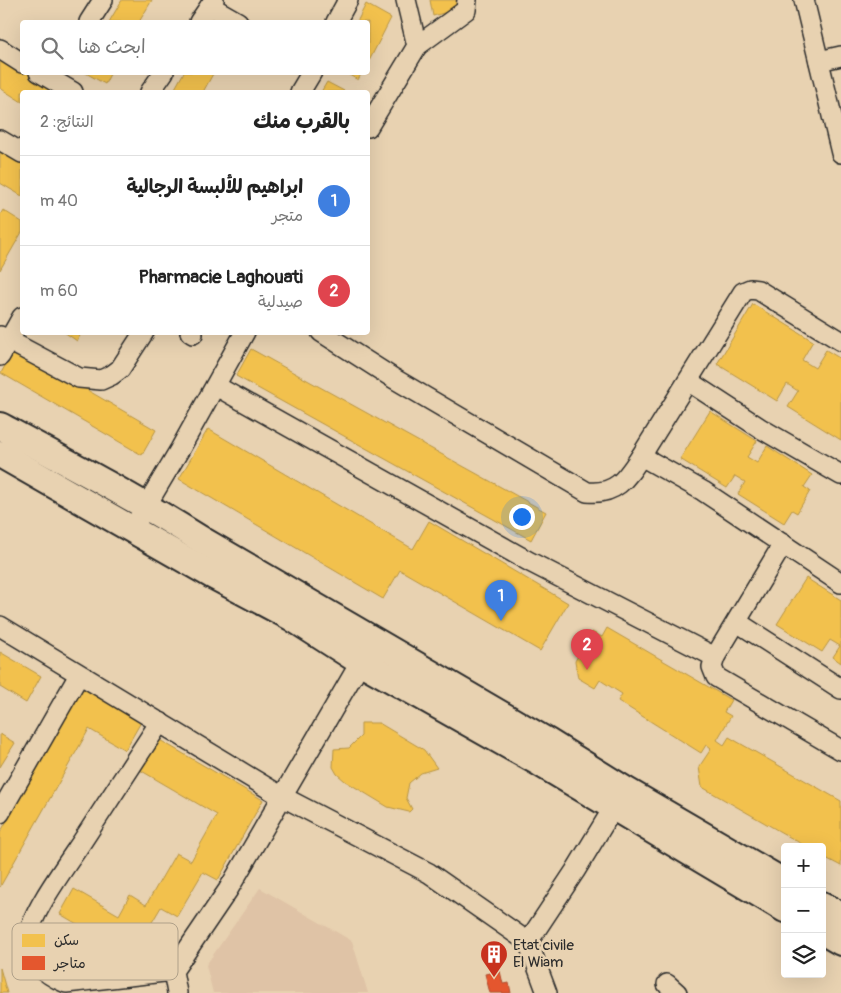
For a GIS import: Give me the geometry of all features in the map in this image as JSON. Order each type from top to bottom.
[{"type":"main road","points":[[0,426],[146,506],[200,539],[367,651]]},
{"type":"main road","points":[[0,454],[212,575],[291,617],[367,651],[548,742],[620,798],[781,905]]},
{"type":"main road","points":[[620,798],[781,881]]},
{"type":"main road","points":[[826,907],[841,916]]},
{"type":"main road","points":[[825,933],[841,942]]},
{"type":"street","points":[[90,20],[103,0]]},
{"type":"street","points":[[337,20],[348,0]]},
{"type":"street","points":[[406,0],[417,46]]},
{"type":"street","points":[[370,125],[417,46],[466,10],[467,0]]},
{"type":"street","points":[[804,0],[841,153]]},
{"type":"street","points":[[200,20],[212,3],[235,20]]},
{"type":"street","points":[[0,49],[20,62]]},
{"type":"street","points":[[819,61],[841,56]]},
{"type":"street","points":[[50,75],[69,90]]},
{"type":"street","points":[[151,90],[162,75]]},
{"type":"street","points":[[301,90],[310,75]]},
{"type":"street","points":[[0,140],[20,152]]},
{"type":"street","points":[[326,335],[393,378],[587,492],[601,494],[614,488],[631,472],[743,292],[750,289],[758,290],[841,341]]},
{"type":"street","points":[[20,320],[3,344],[79,378],[101,380],[112,376],[120,369],[142,335]]},
{"type":"street","points":[[132,530],[216,386],[243,335]]},
{"type":"street","points":[[688,381],[760,428],[841,475]]},
{"type":"street","points":[[216,386],[530,562],[715,657]]},
{"type":"street","points":[[640,456],[703,491],[841,583]]},
{"type":"street","points":[[783,544],[715,657],[712,667],[716,677],[841,750]]},
{"type":"street","points":[[737,622],[841,689]]},
{"type":"street","points":[[0,626],[281,796],[429,874],[528,942],[548,993]]},
{"type":"street","points":[[178,964],[228,890],[367,651]]},
{"type":"street","points":[[0,813],[79,675]]},
{"type":"street","points":[[34,923],[48,893],[160,722]]},
{"type":"street","points":[[528,942],[620,798]]},
{"type":"street","points":[[57,980],[66,984],[99,980]]},
{"type":"street","points":[[175,980],[177,993]]},
{"type":"shaded area","points":[[260,888],[352,941],[368,993],[213,993],[206,965]]},
{"type":"building: سكن","points":[[122,0],[152,0],[140,20],[110,20]]},
{"type":"building: سكن","points":[[430,0],[456,0],[458,9],[433,16]]},
{"type":"building: سكن","points":[[366,4],[391,18],[370,59],[370,20],[358,20]]},
{"type":"building: سكن","points":[[0,57],[20,69],[20,75],[31,75],[57,90],[20,90],[20,101],[0,88]]},
{"type":"building: سكن","points":[[89,75],[110,75],[105,84]]},
{"type":"building: سكن","points":[[182,75],[212,75],[204,90],[174,90]]},
{"type":"building: سكن","points":[[349,75],[360,75],[358,80]]},
{"type":"building: سكن","points":[[327,82],[342,90],[322,90]]},
{"type":"building: سكن","points":[[0,150],[20,162],[20,195],[0,183]]},
{"type":"building: سكن","points":[[3,210],[20,221],[20,235],[0,270],[0,215]]},
{"type":"building: سكن","points":[[753,304],[813,341],[802,360],[815,368],[826,350],[841,359],[841,440],[788,407],[798,391],[787,384],[777,401],[717,364]]},
{"type":"building: سكن","points":[[68,335],[80,335],[77,341]]},
{"type":"building: سكن","points":[[15,348],[156,430],[142,455],[1,373]]},
{"type":"building: سكن","points":[[251,349],[546,512],[531,540],[236,376]]},
{"type":"building: سكن","points":[[710,411],[757,441],[747,457],[757,463],[767,446],[812,475],[804,487],[810,491],[797,513],[792,510],[784,523],[738,494],[745,482],[735,476],[727,488],[680,459]]},
{"type":"building: سكن","points":[[208,429],[413,549],[429,521],[568,603],[540,651],[400,570],[383,599],[179,479]]},
{"type":"building: سكن","points":[[806,578],[841,600],[841,663],[833,657],[840,646],[830,640],[822,652],[777,624]]},
{"type":"building: سكن","points":[[607,628],[731,700],[724,712],[731,716],[717,740],[724,745],[729,737],[841,801],[841,866],[826,858],[826,843],[800,843],[702,787],[699,767],[711,749],[706,745],[701,753],[618,701],[622,694],[600,680],[595,688],[578,678],[575,661],[592,632],[602,637]]},
{"type":"building: سكن","points":[[0,652],[41,676],[26,703],[0,687]]},
{"type":"building: سكن","points":[[82,688],[141,722],[125,750],[89,729],[0,887],[0,833]]},
{"type":"building: سكن","points":[[361,723],[379,723],[424,750],[437,768],[421,773],[409,783],[406,798],[412,809],[409,812],[388,807],[345,781],[337,774],[333,767],[334,749],[349,748],[361,736]]},
{"type":"building: سكن","points":[[0,734],[15,743],[0,767]]},
{"type":"building: سكن","points":[[158,739],[263,800],[218,880],[203,872],[177,916],[161,907],[152,923],[75,923],[60,914],[74,889],[119,915],[130,895],[146,905],[176,853],[191,861],[217,815],[140,770]]},
{"type":"building: سكن","points":[[0,968],[7,993],[0,993]]},
{"type":"building: متاجر","name":"Etat civile El Wiam","points":[[500,971],[503,984],[509,983],[511,993],[490,993],[485,974]]},
{"type":"place","name":"ابراهيم للألبسة الرجالية","points":[[501,621]]},
{"type":"place","name":"Pharmacie Laghouati","points":[[587,670]]},
{"type":"place","name":"Etat civile El Wiam","points":[[494,978]]}]
